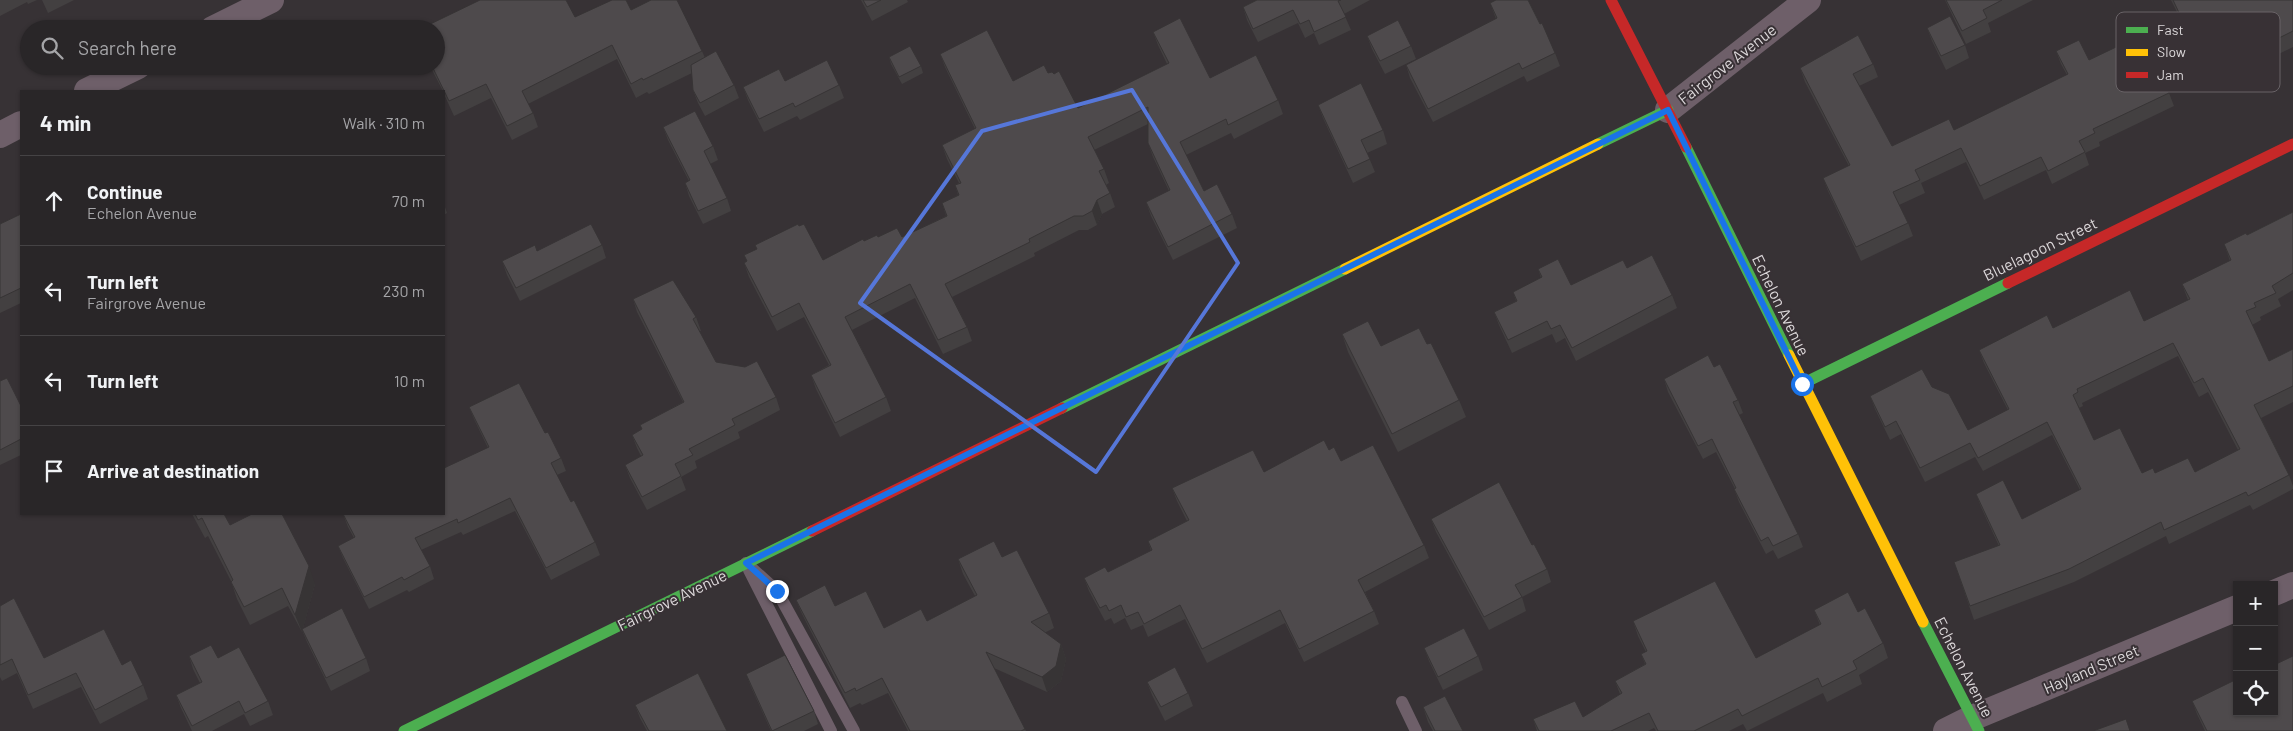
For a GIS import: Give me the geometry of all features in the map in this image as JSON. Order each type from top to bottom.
[{"type":"street","points":[[231,20],[271,0]]},
{"type":"street","name":"Echelon Avenue","points":[[1611,0],[1668,110],[1802,384],[1976,725]]},
{"type":"street","name":"Fairgrove Avenue","points":[[404,731],[1668,110],[1808,0]]},
{"type":"street","points":[[89,90],[120,75]]},
{"type":"street","points":[[0,135],[20,125]]},
{"type":"street","name":"Bluelagoon Street","points":[[1802,384],[2293,144]]},
{"type":"street","points":[[2278,591],[2293,585]]},
{"type":"street","name":"Hayland Street","points":[[1946,731],[1976,725],[2233,610]]},
{"type":"lane","points":[[746,563],[831,731]]},
{"type":"lane","points":[[746,563],[777,591],[854,731]]},
{"type":"lane","points":[[1402,702],[1416,731]]},
{"type":"highlighted area","points":[[1132,90],[1238,263],[1096,472],[860,303],[982,131]]},
{"type":"building","points":[[480,0],[566,0],[575,17],[612,0],[626,0],[631,10],[651,0],[677,0],[702,51],[631,84],[612,45],[522,91],[533,113],[507,126],[486,84],[449,101],[436,75],[445,75],[445,20],[439,20]]},
{"type":"building","points":[[863,0],[881,0],[867,7]]},
{"type":"building","points":[[1257,0],[1341,0],[1338,1],[1346,17],[1314,32],[1309,20],[1300,24],[1293,10],[1253,29],[1243,7]]},
{"type":"building","points":[[1496,0],[1528,0],[1540,24],[1542,23],[1555,53],[1522,69],[1519,63],[1428,109],[1406,65],[1497,18],[1490,3]]},
{"type":"building","points":[[1946,0],[2002,0],[1983,10],[1987,18],[1962,31]]},
{"type":"building","points":[[2173,0],[2293,0],[2293,31],[2280,38],[2280,12],[2179,12]]},
{"type":"building","points":[[1950,16],[1965,45],[1941,56],[1927,28]]},
{"type":"building","points":[[1180,18],[1210,78],[1256,55],[1278,100],[1228,125],[1226,119],[1180,142],[1204,191],[1217,184],[1232,214],[1168,247],[1146,202],[1170,190],[1148,143],[1148,107],[1088,137],[1104,169],[1099,171],[1110,193],[1097,200],[1092,211],[1083,216],[1074,216],[1029,239],[1030,242],[945,284],[967,327],[938,340],[910,284],[845,317],[886,397],[835,423],[811,375],[831,365],[799,303],[772,317],[744,263],[747,261],[744,255],[757,249],[755,245],[798,224],[799,226],[804,224],[823,260],[863,239],[864,241],[877,235],[878,237],[897,228],[902,237],[947,216],[942,203],[959,195],[955,185],[961,183],[942,145],[976,128],[940,54],[987,30],[1013,81],[1044,65],[1048,73],[1052,72],[1054,74],[1059,71],[1078,108],[1169,63],[1153,32]]},
{"type":"building","points":[[1398,20],[1411,46],[1380,61],[1367,36]]},
{"type":"building","points":[[1858,35],[1873,64],[1853,74],[1892,146],[1949,119],[1954,130],[2068,74],[2056,51],[2079,40],[2089,60],[2116,47],[2116,92],[2169,93],[2093,129],[2095,133],[2079,141],[2085,152],[2048,171],[2041,157],[1980,186],[1961,148],[1915,170],[1920,180],[1893,192],[1908,223],[1856,247],[1823,178],[1850,165],[1800,68]]},
{"type":"building","points":[[910,46],[921,66],[899,77],[889,57]]},
{"type":"building","points":[[716,51],[734,85],[700,103],[693,90],[691,65]]},
{"type":"building","points":[[827,60],[839,85],[795,107],[793,103],[759,119],[743,87],[779,69],[785,81]]},
{"type":"building","points":[[1361,83],[1383,130],[1361,140],[1370,159],[1348,169],[1318,105]]},
{"type":"building","points":[[695,111],[713,146],[704,151],[727,198],[698,211],[685,183],[690,180],[663,127]]},
{"type":"building","points":[[2293,212],[2293,273],[2272,286],[2276,293],[2254,303],[2256,307],[2246,311],[2269,361],[2293,349],[2293,386],[2254,405],[2289,475],[2248,496],[2246,492],[2164,530],[2161,522],[2069,569],[1970,606],[1954,562],[2000,545],[1976,494],[2003,480],[2022,519],[2081,489],[2047,422],[1978,458],[1970,443],[1920,468],[1896,421],[1885,427],[1870,396],[1922,369],[1932,387],[1949,394],[1968,430],[2009,409],[1979,350],[2047,315],[2053,328],[2130,290],[2144,321],[2190,299],[2182,284],[2231,260],[2224,244],[2246,233],[2247,235]],"holes":[[[2173,343],[2194,383],[2203,378],[2240,449],[2195,472],[2188,458],[2155,473],[2153,468],[2142,473],[2120,428],[2094,440],[2073,395],[2078,392],[2077,389]]]},
{"type":"building","points":[[20,214],[20,288],[0,298],[0,224]]},
{"type":"building","points":[[591,224],[602,245],[516,288],[502,261],[535,245],[537,251]]},
{"type":"building","points":[[1652,255],[1672,295],[1572,348],[1560,325],[1551,329],[1547,321],[1508,340],[1494,312],[1517,301],[1513,292],[1542,277],[1538,269],[1558,259],[1571,285],[1623,260],[1627,268]]},
{"type":"building","points":[[673,280],[696,317],[693,319],[716,362],[745,367],[757,361],[776,397],[732,419],[735,425],[689,449],[693,455],[675,464],[681,476],[642,497],[625,465],[643,455],[632,435],[642,429],[640,425],[684,402],[633,299]]},
{"type":"building","points":[[1368,321],[1381,346],[1419,328],[1427,344],[1431,343],[1459,400],[1392,434],[1342,334]]},
{"type":"building","points":[[1708,355],[1714,367],[1720,364],[1738,400],[1733,402],[1798,534],[1773,546],[1768,537],[1761,541],[1734,489],[1736,488],[1712,439],[1698,446],[1664,379]]},
{"type":"building","points":[[7,378],[20,404],[20,440],[0,450],[0,381]]},
{"type":"building","points":[[519,383],[545,433],[548,432],[561,458],[551,463],[571,502],[574,500],[595,542],[546,568],[510,498],[458,523],[457,519],[415,538],[430,566],[404,580],[402,577],[364,597],[338,546],[355,537],[344,515],[445,515],[445,468],[489,447],[469,407]]},
{"type":"building","points":[[1324,440],[1329,450],[1334,447],[1341,461],[1373,445],[1424,545],[1358,580],[1374,611],[1299,649],[1280,610],[1202,649],[1180,605],[1144,624],[1138,612],[1126,617],[1121,605],[1109,611],[1106,605],[1100,608],[1084,578],[1105,567],[1108,572],[1152,550],[1148,541],[1189,520],[1172,488],[1253,450],[1264,472]]},
{"type":"building","points":[[1499,482],[1532,545],[1534,544],[1547,569],[1515,585],[1522,597],[1484,617],[1431,519]]},
{"type":"building","points":[[196,515],[225,515],[230,525],[250,515],[283,515],[309,566],[295,615],[282,588],[244,607],[231,582],[233,580],[202,518],[198,520]]},
{"type":"building","points":[[994,541],[1002,557],[1017,550],[1049,613],[1031,622],[1061,644],[1056,666],[1042,677],[986,652],[1025,729],[1021,731],[910,731],[882,678],[856,691],[855,688],[845,693],[796,600],[825,585],[835,606],[866,591],[884,628],[921,609],[927,621],[977,595],[958,559]]},
{"type":"building","points":[[1715,581],[1756,658],[1821,624],[1814,610],[1848,592],[1858,612],[1865,608],[1883,643],[1853,661],[1857,669],[1822,687],[1818,678],[1742,716],[1738,709],[1694,731],[1658,731],[1649,713],[1611,731],[1539,731],[1533,719],[1575,701],[1583,717],[1622,693],[1615,681],[1646,664],[1641,654],[1647,651],[1633,621]]},
{"type":"building","points":[[14,598],[44,658],[104,629],[122,665],[131,660],[143,685],[95,710],[76,673],[28,695],[12,659],[0,665],[0,606]]},
{"type":"building","points":[[342,608],[366,658],[326,678],[302,629]]},
{"type":"building","points":[[1464,628],[1478,656],[1438,677],[1424,648]]},
{"type":"building","points":[[211,645],[218,658],[239,647],[268,701],[245,713],[239,701],[192,726],[176,695],[202,682],[189,656]]},
{"type":"building","points":[[785,655],[814,711],[772,731],[746,674]]},
{"type":"building","points":[[2293,656],[2293,731],[2207,731],[2192,701],[2233,681],[2233,716],[2278,716],[2278,663]]},
{"type":"building","points":[[1175,667],[1188,693],[1161,707],[1147,682]]},
{"type":"building","points":[[698,673],[727,731],[649,731],[635,705]]},
{"type":"building","points":[[1445,696],[1463,731],[1435,731],[1423,707]]},
{"type":"building","points":[[2126,719],[2130,731],[2093,731]]},
{"type":"traffic: fast","points":[[1598,144],[1668,110]]},
{"type":"traffic: fast","points":[[1686,147],[1789,355]]},
{"type":"traffic: fast","points":[[1062,408],[1345,269]]},
{"type":"traffic: fast","points":[[1802,384],[2008,283]]},
{"type":"traffic: fast","points":[[404,731],[812,531]]},
{"type":"traffic: fast","points":[[1923,622],[1979,731]]},
{"type":"traffic: slow","points":[[1345,269],[1598,144]]},
{"type":"traffic: slow","points":[[1789,355],[1923,622]]},
{"type":"traffic: jam","points":[[1611,0],[1686,147]]},
{"type":"traffic: jam","points":[[2008,283],[2293,144]]},
{"type":"traffic: jam","points":[[812,531],[1062,408]]},
{"type":"route","points":[[777,591],[746,563],[1668,110],[1802,384]]}]
